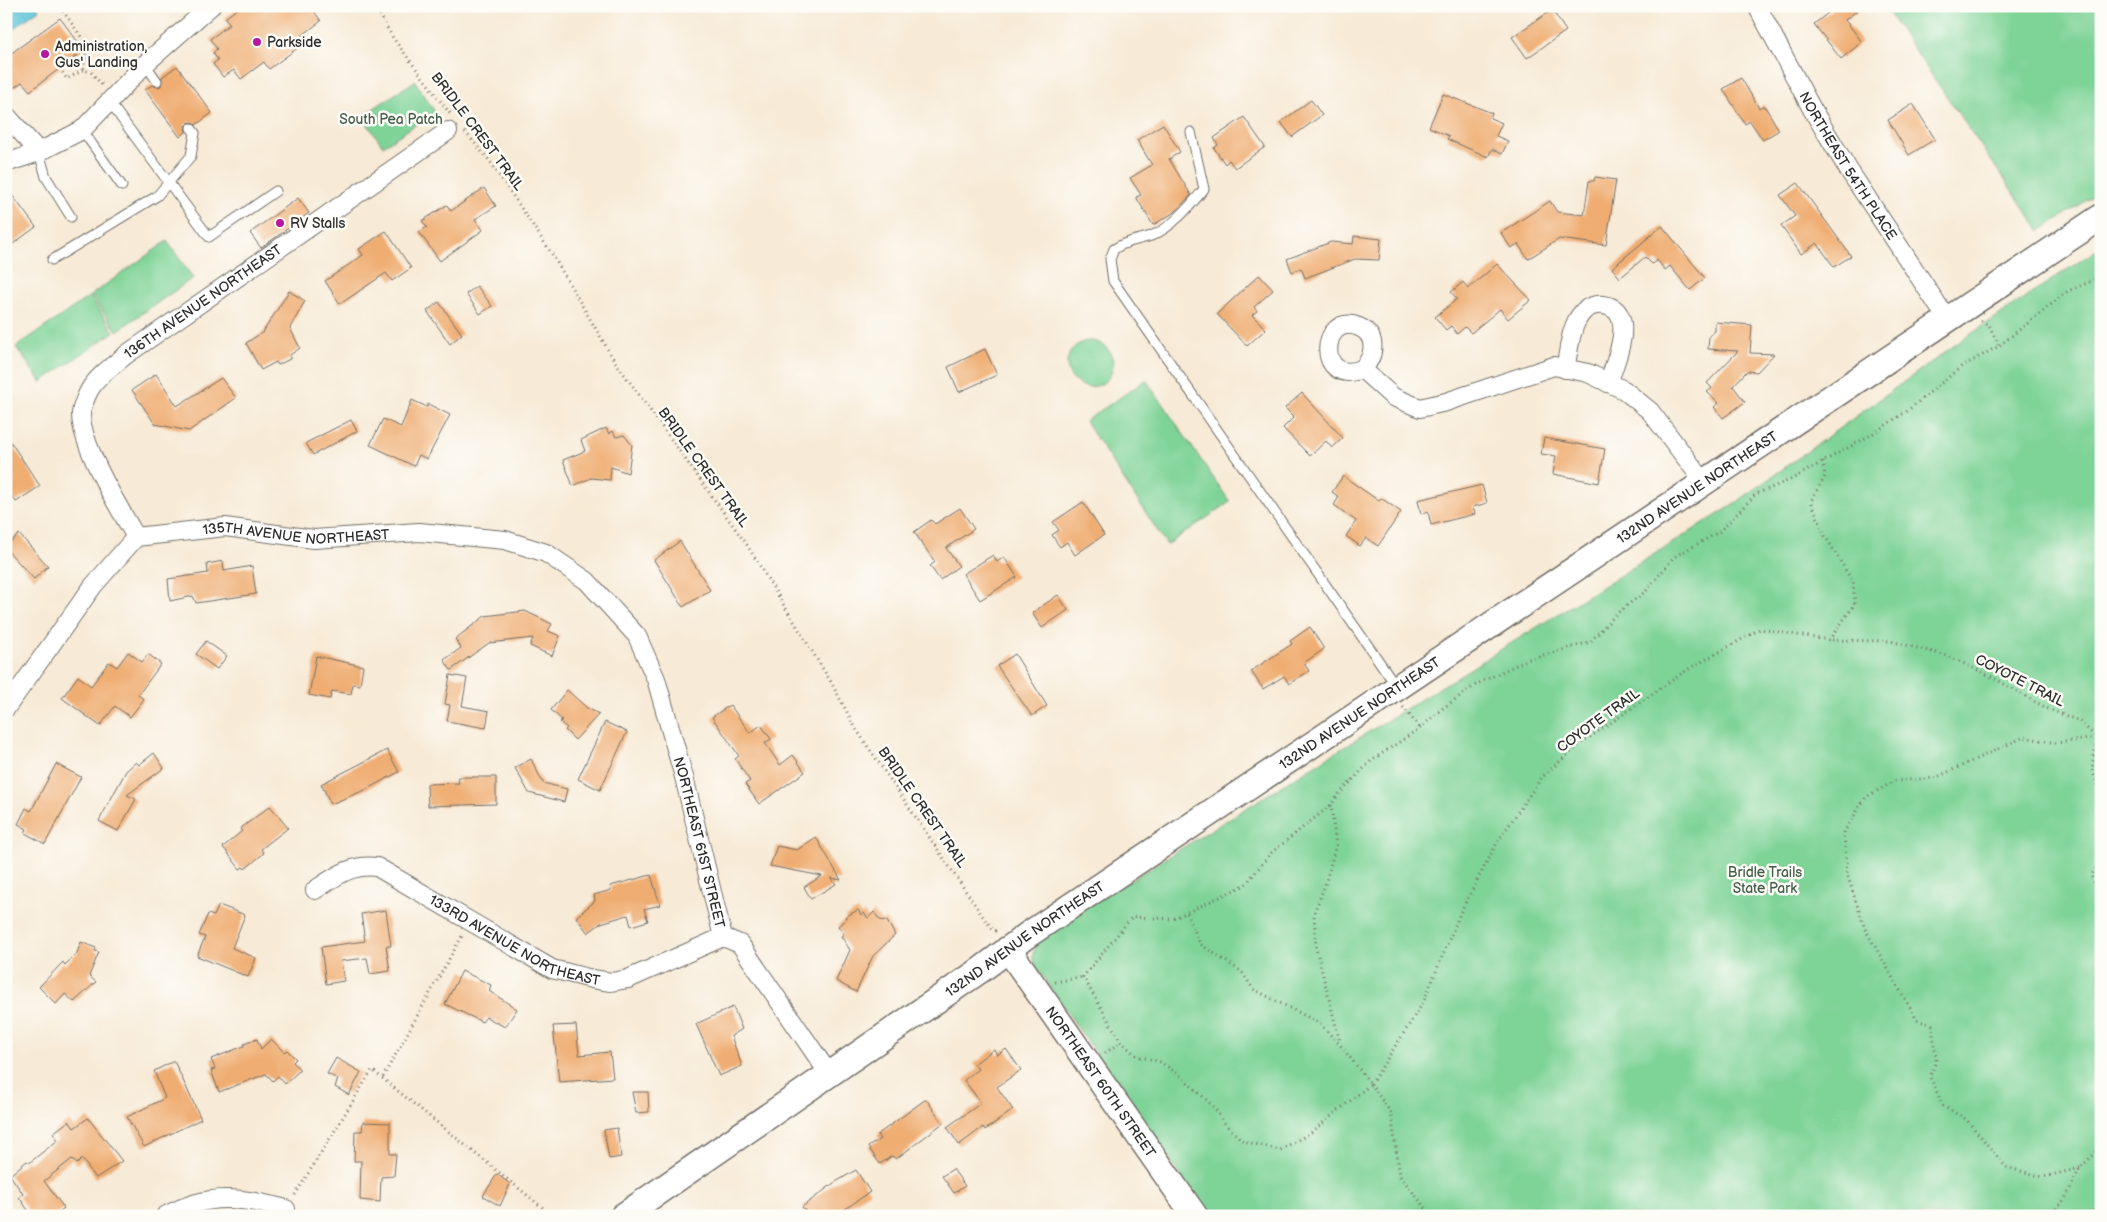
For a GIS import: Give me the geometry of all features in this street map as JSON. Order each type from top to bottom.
[{"type":"street","points":[[6,163],[39,152],[82,130],[112,101],[145,64],[211,6]]},
{"type":"street","name":"NORTHEAST 54TH PLACE","points":[[1757,6],[1812,109],[1848,169],[1947,319]]},
{"type":"street","points":[[6,114],[39,152]]},
{"type":"street","name":"136TH AVENUE NORTHEAST","points":[[136,536],[102,478],[83,427],[81,412],[87,394],[98,379],[126,354],[454,125]]},
{"type":"street","name":"132ND AVENUE NORTHEAST","points":[[622,1216],[829,1074],[1005,939],[1398,694],[1704,482],[2101,217]]},
{"type":"street","points":[[1565,369],[1574,327],[1582,312],[1593,305],[1604,305],[1615,310],[1621,318],[1623,329],[1621,344],[1608,383]]},
{"type":"street","points":[[1362,369],[1393,397],[1420,408],[1446,402],[1554,366],[1588,373],[1624,390],[1650,411],[1704,482]]},
{"type":"street","name":"135TH AVENUE NORTHEAST","points":[[136,536],[225,527],[314,539],[419,532],[505,540],[546,553],[587,581],[637,636]]},
{"type":"street","points":[[6,708],[93,586],[136,536]]},
{"type":"street","name":"NORTHEAST 61ST STREET","points":[[637,636],[656,679],[665,708],[723,937],[740,944],[829,1074]]},
{"type":"street","name":"133RD AVENUE NORTHEAST","points":[[314,890],[347,870],[362,865],[377,867],[552,969],[611,982],[628,979],[723,937]]},
{"type":"street","name":"NORTHEAST 60TH STREET","points":[[1005,939],[1195,1216]]},
{"type":"street","points":[[165,1216],[195,1202],[211,1198],[257,1202],[286,1209]]},
{"type":"lane","points":[[145,64],[157,81]]},
{"type":"lane","points":[[112,101],[168,184],[209,237],[276,191]]},
{"type":"lane","points":[[52,260],[157,196],[191,156],[195,133],[191,128]]},
{"type":"lane","points":[[82,130],[122,186]]},
{"type":"lane","points":[[1192,132],[1204,189],[1169,225],[1152,236],[1127,240],[1114,248],[1110,259],[1113,281],[1398,694]]},
{"type":"lane","points":[[39,152],[46,177],[71,217]]},
{"type":"path","name":"BRIDLE CREST TRAIL","points":[[375,6],[393,38],[454,125],[490,160],[552,254],[614,360],[747,545],[831,682],[856,730],[986,921],[1005,939]]},
{"type":"path","points":[[63,11],[87,45],[83,70]]},
{"type":"path","points":[[57,64],[67,79],[83,70],[91,72],[112,101]]},
{"type":"path","points":[[1050,977],[1056,983],[1083,977],[1132,917],[1173,918],[1245,885],[1271,853],[1331,805],[1338,794],[1371,761],[1420,728],[1443,708],[1477,684],[1526,660],[1590,642],[1616,614],[1646,591],[1674,557],[1720,532],[1756,494],[1792,480],[1869,436],[1907,412],[1962,367],[1999,346],[2068,291],[2101,277]]},
{"type":"path","points":[[1977,319],[1989,325],[1999,346]]},
{"type":"path","points":[[1822,462],[1825,476],[1811,501],[1825,536],[1854,582],[1855,604],[1829,640]]},
{"type":"path","name":"COYOTE TRAIL","points":[[1083,977],[1121,1042],[1137,1056],[1162,1062],[1182,1077],[1213,1106],[1226,1125],[1243,1141],[1280,1150],[1309,1134],[1371,1084],[1423,1004],[1461,911],[1498,841],[1542,777],[1580,744],[1687,670],[1760,629],[1829,640],[1890,641],[1948,656],[1992,677],[2046,708],[2079,721],[2097,738]]},
{"type":"path","points":[[1398,694],[1420,728]]},
{"type":"path","points":[[2080,1168],[2043,1177],[2006,1167],[1966,1119],[1943,1106],[1930,1077],[1936,1061],[1932,1025],[1917,1020],[1865,929],[1847,874],[1844,832],[1866,797],[1895,781],[1936,778],[2024,737],[2056,743],[2097,738],[2101,735]]},
{"type":"path","points":[[2097,738],[2092,770],[2101,794]]},
{"type":"path","points":[[1331,805],[1336,845],[1325,885],[1314,913],[1316,948],[1340,1045]]},
{"type":"path","points":[[2101,860],[2091,876],[2101,895]]},
{"type":"path","points":[[1187,913],[1200,944],[1242,972],[1253,989],[1319,1022],[1340,1045],[1391,1113],[1400,1176],[1432,1216]]},
{"type":"path","points":[[383,1077],[470,921]]},
{"type":"path","points":[[286,1209],[372,1070],[553,1216]]},
{"type":"path","points":[[2049,1216],[2065,1199],[2080,1168],[2101,1147]]},
{"type":"green space","points":[[1884,6],[2101,6],[2101,191],[2040,231]]},
{"type":"green space","name":"South Pea Patch","points":[[415,81],[435,112],[383,146],[362,116]]},
{"type":"green space","points":[[167,241],[193,278],[117,331],[91,295]]},
{"type":"green space","name":"Bridle Trails State Park","points":[[2101,247],[2101,1216],[1208,1216],[1038,970],[1032,956],[1039,937],[1730,507],[1962,340]]},
{"type":"green space","points":[[90,296],[114,332],[41,382],[16,347]]},
{"type":"green space","points":[[1090,341],[1103,345],[1109,351],[1113,364],[1109,377],[1103,383],[1090,387],[1077,383],[1071,377],[1067,364],[1071,351],[1077,345]]},
{"type":"green space","points":[[1146,380],[1230,502],[1167,545],[1085,421]]},
{"type":"water","points":[[6,6],[37,6],[39,10],[6,34]]},
{"type":"building","name":"Parkside","points":[[241,6],[310,6],[321,21],[299,38],[303,44],[269,69],[264,62],[241,79],[234,70],[223,77],[213,64],[218,60],[213,53],[217,49],[210,39],[230,24],[225,18]]},
{"type":"building","points":[[1837,6],[1863,6],[1845,20],[1862,42],[1841,59],[1814,24]]},
{"type":"building","points":[[1552,10],[1566,31],[1527,58],[1512,37]]},
{"type":"building","name":"Administration, Gus' Landing","points":[[60,18],[84,50],[30,91],[22,82],[6,93],[6,57]]},
{"type":"building","points":[[177,66],[212,113],[196,125],[193,122],[188,123],[185,126],[186,132],[180,137],[145,90],[152,85],[161,86],[162,77]]},
{"type":"building","points":[[1741,78],[1759,108],[1764,105],[1779,130],[1763,140],[1750,121],[1745,124],[1723,89]]},
{"type":"building","points":[[1443,94],[1492,113],[1490,118],[1502,123],[1496,136],[1508,141],[1502,154],[1492,149],[1488,157],[1447,139],[1449,136],[1429,127]]},
{"type":"building","points":[[1311,100],[1322,115],[1292,137],[1281,122]]},
{"type":"building","points":[[1913,104],[1935,139],[1909,155],[1888,120]]},
{"type":"building","points":[[1244,117],[1265,147],[1235,168],[1229,160],[1225,164],[1214,148],[1218,145],[1214,138]]},
{"type":"building","points":[[1163,124],[1180,152],[1169,159],[1191,195],[1175,212],[1153,225],[1136,197],[1141,195],[1130,178],[1152,165],[1137,140]]},
{"type":"building","points":[[1595,177],[1616,180],[1606,245],[1559,239],[1528,259],[1518,244],[1511,248],[1501,233],[1550,201],[1557,212],[1584,215],[1589,181],[1594,181]]},
{"type":"building","points":[[1798,183],[1851,256],[1834,267],[1817,243],[1801,254],[1781,226],[1795,216],[1780,195]]},
{"type":"building","points":[[6,187],[36,227],[6,249]]},
{"type":"building","points":[[484,188],[496,206],[475,219],[483,230],[440,261],[419,232],[427,227],[422,221],[447,205],[451,211]]},
{"type":"building","name":"RV Stalls","points":[[298,198],[309,213],[261,248],[250,233]]},
{"type":"building","points":[[1662,226],[1705,278],[1690,290],[1670,266],[1665,270],[1657,260],[1652,264],[1645,257],[1620,278],[1612,268]]},
{"type":"building","points":[[386,231],[411,268],[392,281],[386,273],[340,304],[325,281],[363,255],[359,249]]},
{"type":"building","points":[[1354,236],[1381,239],[1379,260],[1355,259],[1305,278],[1301,268],[1292,272],[1287,259],[1331,242],[1353,244]]},
{"type":"building","points":[[1497,264],[1531,300],[1508,319],[1500,309],[1471,333],[1465,327],[1457,334],[1451,326],[1446,330],[1435,317],[1457,299],[1451,292],[1463,282],[1468,289]]},
{"type":"building","points":[[1259,275],[1273,290],[1254,307],[1257,311],[1252,315],[1266,329],[1247,346],[1217,314]]},
{"type":"building","points":[[477,286],[492,306],[480,314],[466,294]]},
{"type":"building","points":[[289,291],[305,301],[290,328],[300,348],[290,355],[290,359],[278,365],[276,362],[261,370],[246,343],[263,332]]},
{"type":"building","points":[[439,302],[462,334],[450,344],[427,311]]},
{"type":"building","points":[[1715,322],[1752,325],[1750,353],[1774,354],[1757,372],[1747,371],[1733,386],[1745,402],[1723,418],[1714,407],[1719,403],[1707,392],[1712,388],[1707,383],[1738,351],[1708,349],[1709,336],[1715,331]]},
{"type":"building","points":[[985,349],[997,375],[959,392],[948,367]]},
{"type":"building","points":[[156,374],[177,406],[221,378],[236,398],[189,431],[155,424],[132,390]]},
{"type":"building","points":[[1302,393],[1343,438],[1332,448],[1326,441],[1310,456],[1283,428],[1294,417],[1285,408]]},
{"type":"building","points":[[412,400],[427,407],[428,404],[450,415],[427,459],[419,455],[414,466],[370,445],[383,419],[401,427]]},
{"type":"building","points":[[351,420],[357,431],[313,455],[306,443]]},
{"type":"building","points":[[606,428],[609,434],[613,431],[616,437],[624,435],[632,445],[628,473],[611,467],[610,480],[591,478],[573,486],[563,460],[585,451],[581,440]]},
{"type":"building","points":[[6,435],[40,486],[16,502],[6,489]]},
{"type":"building","points":[[1544,438],[1605,449],[1599,483],[1553,474],[1556,456],[1541,454]]},
{"type":"building","points":[[1343,476],[1379,501],[1381,498],[1401,512],[1378,546],[1366,538],[1360,546],[1346,536],[1356,521],[1334,505],[1339,497],[1332,492]]},
{"type":"building","points":[[1482,485],[1487,503],[1473,507],[1475,514],[1431,525],[1428,512],[1421,514],[1418,500]]},
{"type":"building","points":[[1083,502],[1104,535],[1075,555],[1067,542],[1060,547],[1052,535],[1059,530],[1053,522]]},
{"type":"building","points":[[960,508],[974,529],[946,548],[959,566],[940,580],[930,566],[935,562],[914,532],[931,520],[935,524]]},
{"type":"building","points":[[19,534],[48,566],[34,579],[6,549],[6,546]]},
{"type":"building","points":[[680,541],[710,590],[683,607],[654,560]]},
{"type":"building","points":[[993,555],[997,562],[1004,557],[1017,577],[980,600],[963,574]]},
{"type":"building","points":[[223,561],[224,571],[252,566],[256,594],[196,603],[193,596],[170,601],[168,579],[208,573],[207,564]]},
{"type":"building","points":[[1058,595],[1068,610],[1042,628],[1032,613]]},
{"type":"building","points":[[525,611],[552,624],[548,631],[560,636],[552,656],[530,646],[533,638],[489,643],[451,670],[444,660],[461,648],[455,639],[485,616]]},
{"type":"building","points":[[1310,627],[1324,649],[1304,663],[1309,671],[1289,684],[1284,676],[1263,689],[1251,671],[1292,644],[1290,641]]},
{"type":"building","points":[[206,641],[227,656],[217,669],[196,654]]},
{"type":"building","points":[[128,652],[142,662],[148,654],[161,664],[138,695],[144,699],[130,717],[115,706],[100,726],[62,698],[78,676],[91,686],[109,662],[117,667]]},
{"type":"building","points":[[1015,654],[1047,706],[1032,716],[997,666]]},
{"type":"building","points":[[316,656],[363,666],[360,685],[353,684],[351,694],[332,691],[330,699],[309,695]]},
{"type":"building","points":[[450,675],[467,678],[462,706],[489,711],[486,728],[447,721],[450,705],[445,704]]},
{"type":"building","points":[[567,690],[587,708],[599,714],[575,740],[565,730],[567,728],[560,722],[562,720],[551,710]]},
{"type":"building","points":[[730,705],[750,733],[761,725],[771,739],[765,743],[780,765],[793,755],[805,772],[759,804],[745,784],[750,781],[735,759],[739,756],[712,717]]},
{"type":"building","points":[[605,722],[627,732],[600,790],[578,779]]},
{"type":"building","points":[[387,750],[399,772],[365,790],[331,804],[321,784]]},
{"type":"building","points":[[154,753],[164,768],[127,795],[136,799],[118,831],[99,821],[126,771],[136,762],[139,765]]},
{"type":"building","points":[[531,759],[543,783],[567,789],[564,802],[529,793],[515,768]]},
{"type":"building","points":[[56,764],[81,777],[45,844],[25,833],[27,829],[18,824],[26,808],[31,811]]},
{"type":"building","points":[[458,777],[496,777],[496,804],[428,806],[427,784],[459,783]]},
{"type":"building","points":[[270,806],[288,828],[261,849],[264,853],[245,869],[243,867],[240,869],[223,847],[242,831],[240,829]]},
{"type":"building","points":[[816,837],[841,880],[831,878],[836,884],[811,899],[804,887],[822,876],[770,866],[777,846],[797,850]]},
{"type":"building","points":[[651,875],[660,905],[644,909],[648,921],[631,926],[628,915],[601,923],[588,933],[576,917],[595,901],[594,895],[611,890],[610,886]]},
{"type":"building","points":[[219,905],[245,915],[232,948],[256,958],[248,977],[197,956],[205,937],[199,935],[208,914],[214,916]]},
{"type":"building","points":[[386,910],[391,946],[386,946],[390,971],[370,974],[367,958],[341,961],[344,981],[326,984],[321,947],[365,941],[361,914]]},
{"type":"building","points":[[858,910],[861,915],[864,913],[868,918],[874,912],[880,920],[887,921],[895,935],[873,956],[856,992],[836,981],[850,950],[841,936],[844,934],[838,926],[846,919],[845,917]]},
{"type":"building","points":[[81,942],[96,948],[95,951],[99,952],[89,976],[96,982],[74,1002],[65,994],[56,1004],[39,987],[63,962],[65,965],[77,953]]},
{"type":"building","points":[[462,971],[491,985],[489,991],[517,1009],[505,1027],[486,1017],[482,1022],[445,1004]]},
{"type":"building","points":[[733,1007],[742,1029],[731,1036],[742,1066],[719,1076],[696,1024]]},
{"type":"building","points":[[576,1025],[579,1055],[610,1052],[613,1078],[559,1082],[553,1026]]},
{"type":"building","points":[[257,1039],[261,1049],[271,1039],[284,1052],[287,1050],[296,1059],[293,1062],[300,1070],[285,1084],[278,1076],[273,1081],[266,1074],[219,1092],[211,1070],[215,1069],[211,1059]]},
{"type":"building","points":[[994,1049],[997,1055],[1006,1049],[1021,1070],[997,1087],[1013,1110],[985,1130],[983,1127],[959,1145],[947,1127],[981,1103],[964,1080],[978,1069],[974,1064]]},
{"type":"building","points":[[336,1058],[361,1072],[349,1095],[335,1087],[338,1079],[327,1074]]},
{"type":"building","points":[[174,1061],[201,1119],[144,1147],[127,1117],[165,1098],[154,1071]]},
{"type":"building","points":[[632,1092],[648,1092],[649,1112],[636,1113]]},
{"type":"building","points":[[926,1099],[943,1123],[896,1159],[892,1156],[880,1164],[868,1147],[880,1139],[877,1135]]},
{"type":"building","points":[[88,1118],[122,1161],[96,1178],[82,1159],[77,1164],[72,1159],[44,1181],[64,1208],[54,1216],[32,1216],[19,1197],[23,1194],[10,1175],[58,1140],[53,1133],[69,1121],[74,1128]]},
{"type":"building","points":[[363,1122],[390,1123],[390,1154],[396,1154],[394,1176],[381,1177],[380,1202],[360,1200],[361,1161],[354,1161],[355,1131],[362,1131]]},
{"type":"building","points":[[617,1128],[621,1157],[609,1159],[604,1130]]},
{"type":"building","points":[[953,1169],[965,1186],[954,1193],[942,1176]]},
{"type":"building","points":[[856,1170],[870,1192],[835,1216],[809,1216],[802,1207],[834,1183]]},
{"type":"building","points":[[497,1174],[510,1184],[500,1206],[483,1196]]},
{"type":"place","name":"Parkside","points":[[257,42]]},
{"type":"place","name":"Administration, Gus' Landing","points":[[45,54]]},
{"type":"place","name":"RV Stalls","points":[[280,223]]}]
